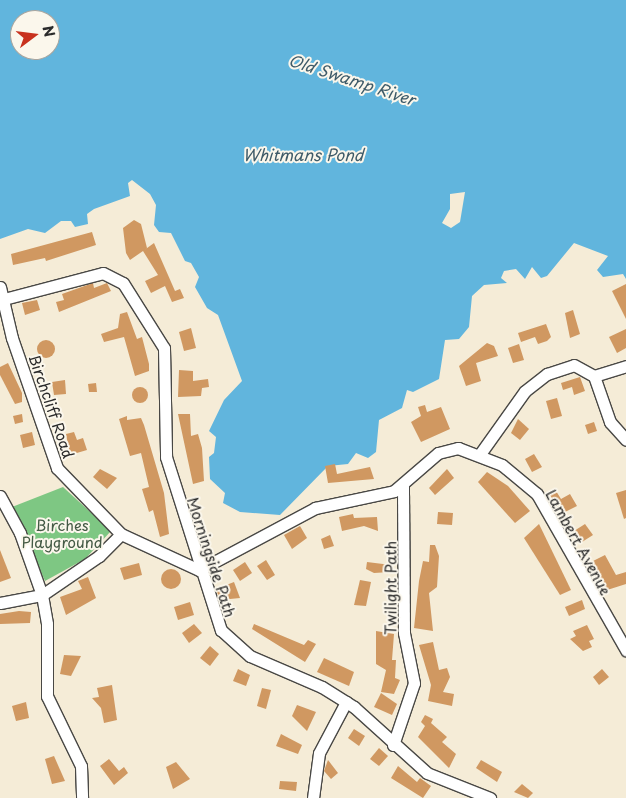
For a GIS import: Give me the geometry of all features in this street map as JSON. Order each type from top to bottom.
[{"type":"street","name":"Morningside Path","points":[[2,293],[103,272],[116,277],[164,348],[166,458],[215,619],[229,640],[250,656],[346,702],[427,773],[490,798]]},
{"type":"street","name":"Birchcliff Road","points":[[2,293],[12,338],[57,468],[121,534],[199,570]]},
{"type":"street","points":[[480,454],[502,420],[536,381],[574,366],[594,376],[626,366]]},
{"type":"street","points":[[594,376],[610,422],[626,440]]},
{"type":"street","name":"Lambert Avenue","points":[[199,570],[314,508],[403,486],[438,453],[458,448],[480,454],[519,477],[536,494],[626,650]]},
{"type":"street","name":"Twilight Path","points":[[393,745],[414,683],[404,633],[403,486]]},
{"type":"street","points":[[0,496],[20,533],[42,595],[47,624],[47,696],[81,766],[86,797]]},
{"type":"street","points":[[0,603],[42,595],[99,556],[121,534]]},
{"type":"street","points":[[313,798],[319,753],[346,702]]},
{"type":"green space","name":"Birches Playground","points":[[63,487],[111,531],[85,559],[45,581],[12,507]]},
{"type":"water","name":"Whitmans Pond","points":[[0,0],[626,0],[626,279],[623,274],[603,277],[597,270],[608,256],[574,243],[547,276],[541,278],[532,267],[525,279],[516,269],[504,271],[501,278],[507,283],[484,285],[472,296],[469,327],[459,339],[445,340],[439,379],[413,392],[407,390],[402,408],[379,420],[376,452],[368,458],[356,453],[348,464],[328,466],[280,515],[240,512],[223,503],[225,493],[210,479],[209,457],[214,453],[216,437],[209,431],[224,400],[242,381],[218,315],[207,308],[195,287],[199,277],[191,263],[185,261],[171,233],[159,232],[154,225],[156,205],[150,194],[132,180],[128,183],[130,196],[94,209],[87,214],[88,224],[75,227],[71,221],[61,221],[45,233],[28,229],[0,239]],"holes":[[[465,192],[460,222],[451,228],[442,223],[450,209],[450,194]]]},
{"type":"building","points":[[134,220],[141,224],[147,248],[130,260],[126,253],[123,228]]},
{"type":"building","points":[[92,232],[96,245],[46,261],[45,258],[13,265],[11,254]]},
{"type":"building","points":[[154,243],[175,291],[180,289],[184,298],[172,302],[165,286],[151,293],[145,281],[158,275],[143,251]]},
{"type":"building","points":[[93,283],[94,288],[107,283],[111,291],[59,312],[56,302],[64,300],[62,294]]},
{"type":"building","points":[[626,284],[626,319],[612,291]]},
{"type":"building","points":[[37,300],[40,310],[25,315],[22,303]]},
{"type":"building","points":[[573,310],[580,334],[570,338],[565,313]]},
{"type":"building","points":[[127,312],[137,339],[142,337],[149,364],[149,371],[135,376],[124,337],[104,342],[101,334],[118,328],[120,314]]},
{"type":"building","points":[[546,324],[551,337],[547,341],[538,344],[535,337],[521,342],[518,333]]},
{"type":"building","points":[[191,328],[196,348],[184,351],[179,332]]},
{"type":"building","points":[[626,329],[626,348],[617,353],[609,337]]},
{"type":"building","points":[[46,340],[52,343],[55,349],[52,355],[46,358],[40,355],[37,349],[40,343]]},
{"type":"building","points":[[487,343],[494,346],[498,356],[476,363],[481,381],[466,386],[459,366]]},
{"type":"building","points":[[519,344],[524,360],[513,363],[508,348]]},
{"type":"building","points":[[8,363],[22,393],[22,402],[15,404],[0,375],[0,367]]},
{"type":"building","points":[[179,370],[193,371],[193,381],[208,379],[209,387],[202,388],[201,396],[178,397]]},
{"type":"building","points":[[580,377],[585,391],[574,395],[572,387],[563,390],[561,383]]},
{"type":"building","points":[[65,380],[66,394],[54,395],[52,382]]},
{"type":"building","points":[[96,383],[97,392],[89,392],[88,384]]},
{"type":"building","points":[[140,387],[148,395],[140,403],[132,395]]},
{"type":"building","points":[[557,398],[562,416],[551,419],[546,401]]},
{"type":"building","points":[[425,405],[427,412],[441,407],[450,429],[421,442],[411,422],[421,416],[418,407]]},
{"type":"building","points":[[22,414],[23,422],[15,424],[13,416]]},
{"type":"building","points":[[178,414],[190,414],[191,436],[198,434],[202,448],[204,481],[193,484]]},
{"type":"building","points":[[127,416],[127,420],[141,418],[164,493],[169,534],[160,537],[153,510],[149,512],[142,489],[149,487],[141,453],[130,456],[119,419]]},
{"type":"building","points":[[518,419],[529,429],[520,440],[511,433]]},
{"type":"building","points":[[594,422],[597,431],[588,434],[585,425]]},
{"type":"building","points":[[32,432],[35,445],[23,448],[20,435]]},
{"type":"building","points":[[74,432],[77,440],[83,438],[87,450],[70,455],[66,434]]},
{"type":"building","points":[[534,454],[542,467],[532,472],[525,459]]},
{"type":"building","points":[[335,464],[337,474],[370,467],[374,479],[328,483],[325,466]]},
{"type":"building","points":[[100,469],[117,478],[107,489],[93,477]]},
{"type":"building","points":[[447,469],[454,478],[435,495],[429,488]]},
{"type":"building","points":[[487,472],[508,486],[530,511],[515,523],[478,482]]},
{"type":"building","points":[[626,490],[626,518],[624,519],[616,493]]},
{"type":"building","points":[[556,491],[561,499],[570,494],[577,506],[561,514],[550,495]]},
{"type":"building","points":[[438,512],[453,513],[452,525],[437,524]]},
{"type":"building","points":[[353,514],[354,518],[377,517],[378,531],[364,526],[342,531],[339,517]]},
{"type":"building","points":[[539,524],[571,590],[560,595],[524,538]]},
{"type":"building","points":[[585,524],[593,535],[582,542],[574,531]]},
{"type":"building","points":[[300,526],[307,538],[292,549],[284,535]]},
{"type":"building","points":[[330,535],[334,546],[324,549],[321,539]]},
{"type":"building","points":[[430,545],[435,545],[439,556],[437,587],[429,593],[433,631],[414,628],[419,581],[423,561],[429,562]]},
{"type":"building","points":[[0,550],[11,578],[0,582]]},
{"type":"building","points":[[605,555],[616,575],[626,572],[626,584],[604,591],[591,562]]},
{"type":"building","points":[[266,560],[275,575],[267,580],[257,566]]},
{"type":"building","points":[[245,562],[252,573],[240,581],[233,570]]},
{"type":"building","points":[[367,562],[391,565],[390,572],[374,573],[366,569]]},
{"type":"building","points":[[139,563],[142,575],[124,580],[120,568]]},
{"type":"building","points":[[171,569],[178,572],[181,579],[178,586],[171,589],[164,586],[161,579],[164,572]]},
{"type":"building","points":[[88,577],[96,598],[66,615],[60,597],[82,589],[78,581]]},
{"type":"building","points":[[360,580],[371,582],[366,606],[354,605]]},
{"type":"building","points":[[234,582],[240,598],[220,600],[216,589]]},
{"type":"building","points":[[582,600],[585,609],[569,616],[565,607]]},
{"type":"building","points":[[190,602],[194,615],[178,620],[174,607]]},
{"type":"building","points":[[19,611],[31,612],[30,623],[0,624],[0,614]]},
{"type":"building","points":[[194,624],[202,633],[189,643],[182,633]]},
{"type":"building","points":[[254,624],[304,645],[308,640],[316,644],[305,662],[252,629]]},
{"type":"building","points":[[587,625],[594,639],[589,641],[592,647],[583,651],[570,639],[576,636],[573,631]]},
{"type":"building","points":[[376,631],[394,634],[392,660],[396,660],[395,678],[400,680],[394,694],[381,692],[386,670],[376,664]]},
{"type":"building","points":[[433,642],[439,670],[447,668],[450,677],[443,692],[454,694],[452,706],[428,701],[431,685],[419,645]]},
{"type":"building","points":[[210,646],[219,654],[210,666],[200,658]]},
{"type":"building","points":[[64,655],[81,656],[71,676],[60,674]]},
{"type":"building","points":[[324,658],[354,672],[349,686],[317,672]]},
{"type":"building","points":[[238,669],[250,675],[246,686],[233,681]]},
{"type":"building","points":[[602,669],[609,677],[599,685],[593,677]]},
{"type":"building","points":[[112,685],[117,720],[104,723],[101,708],[92,698],[99,697],[97,688]]},
{"type":"building","points":[[262,688],[271,690],[266,709],[257,706]]},
{"type":"building","points":[[381,693],[397,704],[392,715],[374,707]]},
{"type":"building","points":[[26,702],[29,718],[16,721],[12,706]]},
{"type":"building","points":[[297,705],[316,712],[307,731],[292,716]]},
{"type":"building","points":[[425,715],[433,719],[431,723],[447,737],[442,742],[456,754],[449,768],[418,737],[425,726],[421,722]]},
{"type":"building","points":[[354,729],[365,736],[359,746],[348,738]]},
{"type":"building","points":[[281,734],[302,745],[298,754],[276,746]]},
{"type":"building","points":[[379,748],[388,756],[379,766],[370,759]]},
{"type":"building","points":[[54,756],[65,781],[52,784],[45,759]]},
{"type":"building","points":[[109,759],[119,771],[124,767],[128,773],[114,785],[100,766]]},
{"type":"building","points":[[328,760],[338,773],[331,779],[324,771]]},
{"type":"building","points":[[481,760],[502,772],[497,782],[476,768]]},
{"type":"building","points":[[176,762],[190,779],[173,789],[166,767]]},
{"type":"building","points":[[398,766],[417,782],[420,778],[431,786],[423,798],[391,778]]},
{"type":"building","points":[[280,781],[297,782],[296,791],[279,789]]},
{"type":"building","points":[[522,784],[533,793],[528,798],[514,792]]},
{"type":"water label","name":"Old Swamp River","points":[[352,79]]}]
